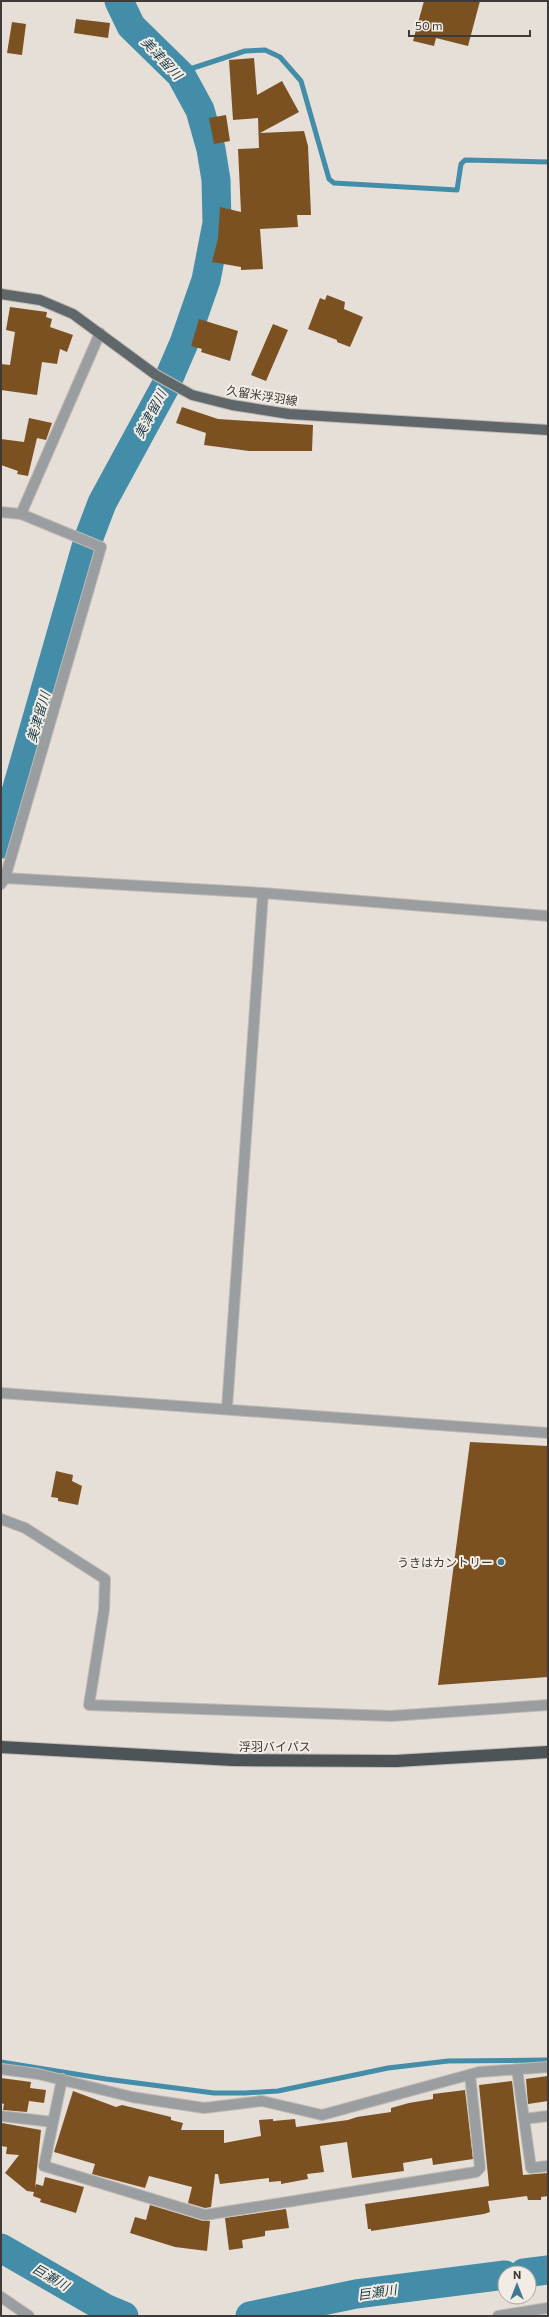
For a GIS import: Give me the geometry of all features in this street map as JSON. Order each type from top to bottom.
[{"type":"highway","name":"浮羽バイパス","points":[[1,1747],[233,1760],[396,1761],[548,1752]]},
{"type":"main road","name":"久留米浮羽線","points":[[1,294],[40,300],[73,314],[156,376],[192,395],[232,405],[290,414],[548,430]]},
{"type":"street","points":[[21,514],[100,333]]},
{"type":"street","points":[[1,512],[21,514],[84,542],[101,547],[3,881],[263,893],[548,916]]},
{"type":"street","points":[[227,1408],[263,893]]},
{"type":"street","points":[[1,1393],[227,1408],[548,1433]]},
{"type":"street","points":[[1,1519],[25,1528],[105,1579],[104,1610],[89,1705],[391,1716],[548,1705]]},
{"type":"street","points":[[1,2069],[62,2079],[132,2097],[204,2108],[262,2101],[322,2115],[470,2075],[548,2067]]},
{"type":"street","points":[[517,2069],[531,2168],[548,2166]]},
{"type":"street","points":[[62,2079],[44,2166],[205,2215],[476,2172],[480,2168],[470,2075]]},
{"type":"street","points":[[1,2116],[53,2122]]},
{"type":"street","points":[[524,2119],[548,2116]]},
{"type":"street","points":[[1,2297],[27,2316]]},
{"type":"street","points":[[498,2316],[548,2308]]},
{"type":"building","points":[[424,1],[480,1],[468,46],[436,38],[434,46],[413,41]]},
{"type":"building","points":[[76,19],[110,23],[108,38],[74,33]]},
{"type":"building","points":[[12,22],[26,24],[22,55],[7,53]]},
{"type":"building","points":[[254,58],[257,95],[282,81],[299,112],[260,133],[304,131],[308,146],[311,215],[297,215],[298,227],[260,229],[263,269],[241,270],[241,267],[212,262],[218,238],[220,207],[241,212],[238,149],[259,148],[258,118],[233,120],[229,60]]},
{"type":"building","points":[[226,115],[230,141],[214,144],[209,118]]},
{"type":"building","points":[[327,295],[345,302],[344,309],[363,317],[350,347],[337,342],[337,340],[308,329],[320,298],[325,300]]},
{"type":"building","points":[[10,307],[47,312],[46,317],[52,319],[50,327],[73,335],[67,352],[60,349],[57,364],[42,362],[37,395],[1,390],[1,364],[10,365],[15,332],[6,330]]},
{"type":"building","points":[[199,319],[238,331],[230,361],[201,352],[202,349],[191,346]]},
{"type":"building","points":[[273,324],[288,330],[266,381],[251,375]]},
{"type":"building","points":[[182,407],[218,419],[313,425],[312,451],[249,451],[204,445],[206,433],[176,423]]},
{"type":"building","points":[[29,418],[52,423],[46,440],[37,438],[28,476],[17,474],[18,471],[1,465],[1,439],[24,442]]},
{"type":"building","name":"うきはカントリー","points":[[470,1442],[548,1446],[548,1677],[438,1685]]},
{"type":"building","points":[[56,1471],[73,1475],[72,1481],[82,1486],[78,1505],[58,1501],[58,1498],[51,1497]]},
{"type":"building","points":[[548,2076],[548,2101],[528,2104],[526,2079]]},
{"type":"building","points":[[1,2078],[31,2082],[30,2088],[46,2090],[44,2103],[29,2101],[27,2112],[3,2110],[4,2104],[1,2103]]},
{"type":"building","points":[[512,2081],[523,2175],[548,2173],[548,2196],[541,2197],[541,2200],[528,2200],[527,2196],[488,2201],[490,2212],[484,2214],[371,2231],[371,2229],[368,2229],[365,2204],[489,2186],[479,2085]]},
{"type":"building","points":[[465,2090],[473,2159],[433,2165],[432,2158],[403,2163],[404,2171],[352,2178],[347,2142],[320,2146],[324,2172],[307,2174],[308,2179],[281,2184],[281,2181],[269,2182],[269,2178],[220,2184],[218,2174],[215,2174],[211,2207],[205,2208],[188,2203],[192,2187],[149,2176],[145,2188],[92,2174],[95,2164],[54,2152],[73,2091],[116,2107],[122,2105],[171,2117],[171,2120],[183,2123],[181,2130],[224,2130],[224,2143],[261,2136],[259,2120],[273,2119],[273,2121],[295,2119],[296,2127],[348,2120],[357,2117],[391,2112],[391,2108],[433,2099],[433,2094]]},
{"type":"building","points":[[2,2123],[41,2130],[35,2188],[36,2184],[43,2186],[45,2177],[84,2187],[76,2213],[40,2202],[41,2199],[33,2196],[34,2192],[27,2191],[5,2173],[19,2155],[6,2154],[7,2147],[1,2146]]},
{"type":"building","points":[[150,2205],[203,2221],[210,2221],[207,2251],[175,2247],[130,2233],[135,2217],[146,2220]]},
{"type":"building","points":[[286,2209],[289,2228],[265,2231],[265,2236],[242,2240],[243,2248],[229,2250],[225,2218]]},
{"type":"waterway","name":"美津留川","points":[[1,844],[88,540],[102,503],[165,387],[184,343],[206,280],[217,223],[216,180],[211,149],[200,110],[181,75],[131,26],[119,1]]},
{"type":"waterway","points":[[181,75],[190,69],[245,51],[265,50],[280,57],[301,81],[329,179],[334,183],[457,190],[461,164],[465,160],[548,162]]},
{"type":"waterway","points":[[1,2062],[106,2079],[214,2093],[245,2093],[278,2091],[388,2068],[448,2061],[548,2060]]},
{"type":"waterway","name":"巨瀬川","points":[[1,2248],[105,2308],[124,2316]]},
{"type":"waterway","name":"巨瀬川","points":[[537,2271],[548,2270]]},
{"type":"waterway","name":"巨瀬川","points":[[250,2316],[356,2294],[497,2276]]},
{"type":"place","name":"うきはカントリー","points":[[501,1562]]}]
